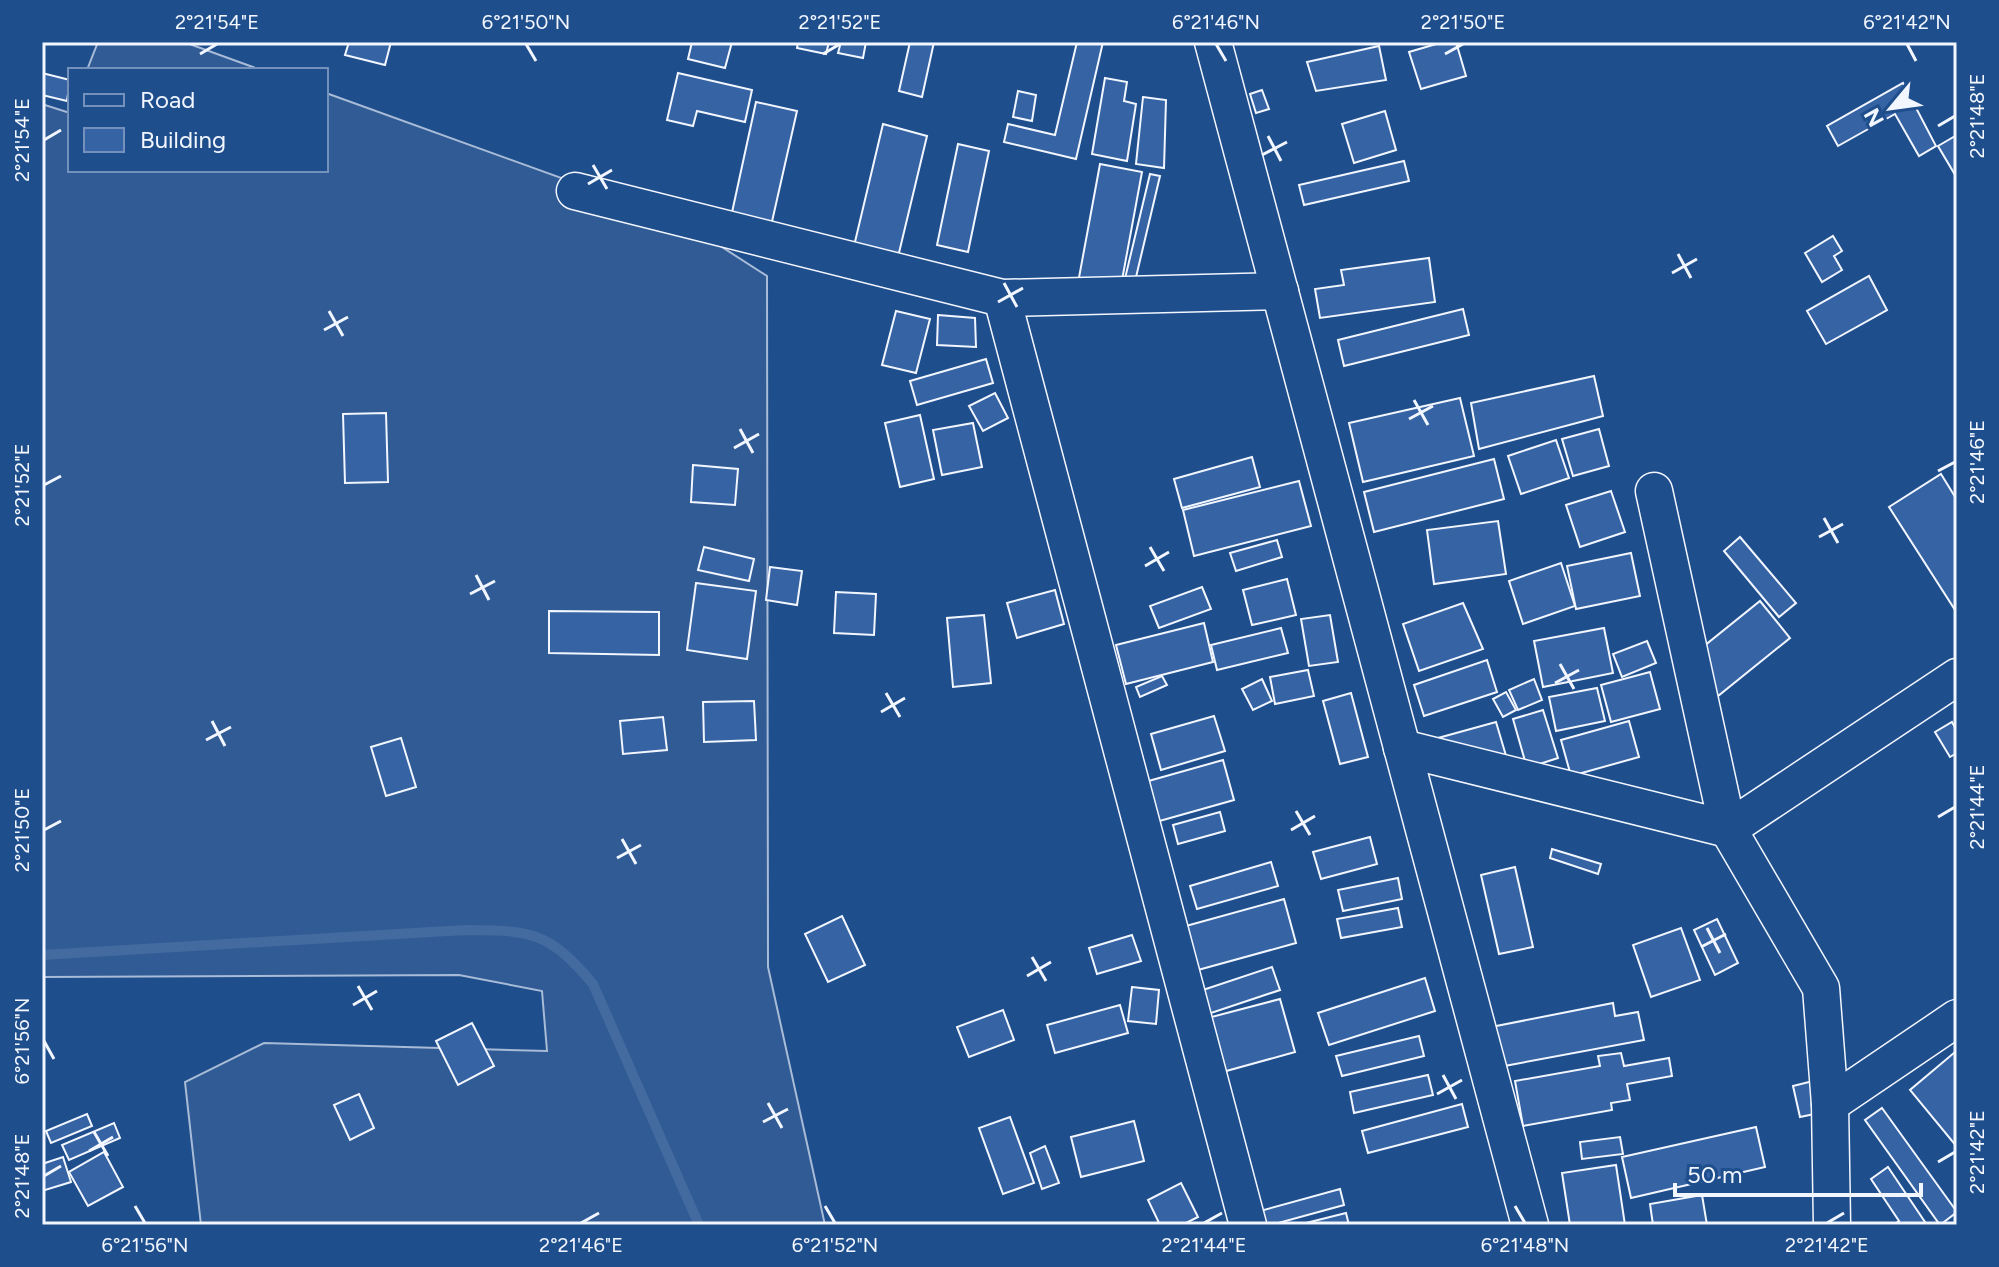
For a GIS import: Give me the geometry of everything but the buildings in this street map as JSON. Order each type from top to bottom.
[{"type":"street","points":[[1213,42],[1530,1225]]},
{"type":"street","points":[[575,191],[1002,298],[1280,291]]},
{"type":"street","points":[[1002,298],[1248,1225]]},
{"type":"street","points":[[1654,491],[1728,829],[1821,988],[1830,1104],[1832,1225]]},
{"type":"street","points":[[1402,748],[1728,829],[1957,677]]},
{"type":"street","points":[[1830,1104],[1957,1018]]},
{"type":"shaded area","points":[[98,42],[184,42],[256,68],[88,68]]},
{"type":"shaded area","points":[[328,94],[683,222],[767,276],[768,967],[825,1225],[201,1225],[185,1082],[264,1043],[547,1051],[542,991],[459,975],[42,977],[42,104],[68,112],[68,172],[328,172]]},
{"type":"waterway","points":[[42,955],[465,930],[507,931],[538,938],[564,954],[593,984],[699,1225]]}]
